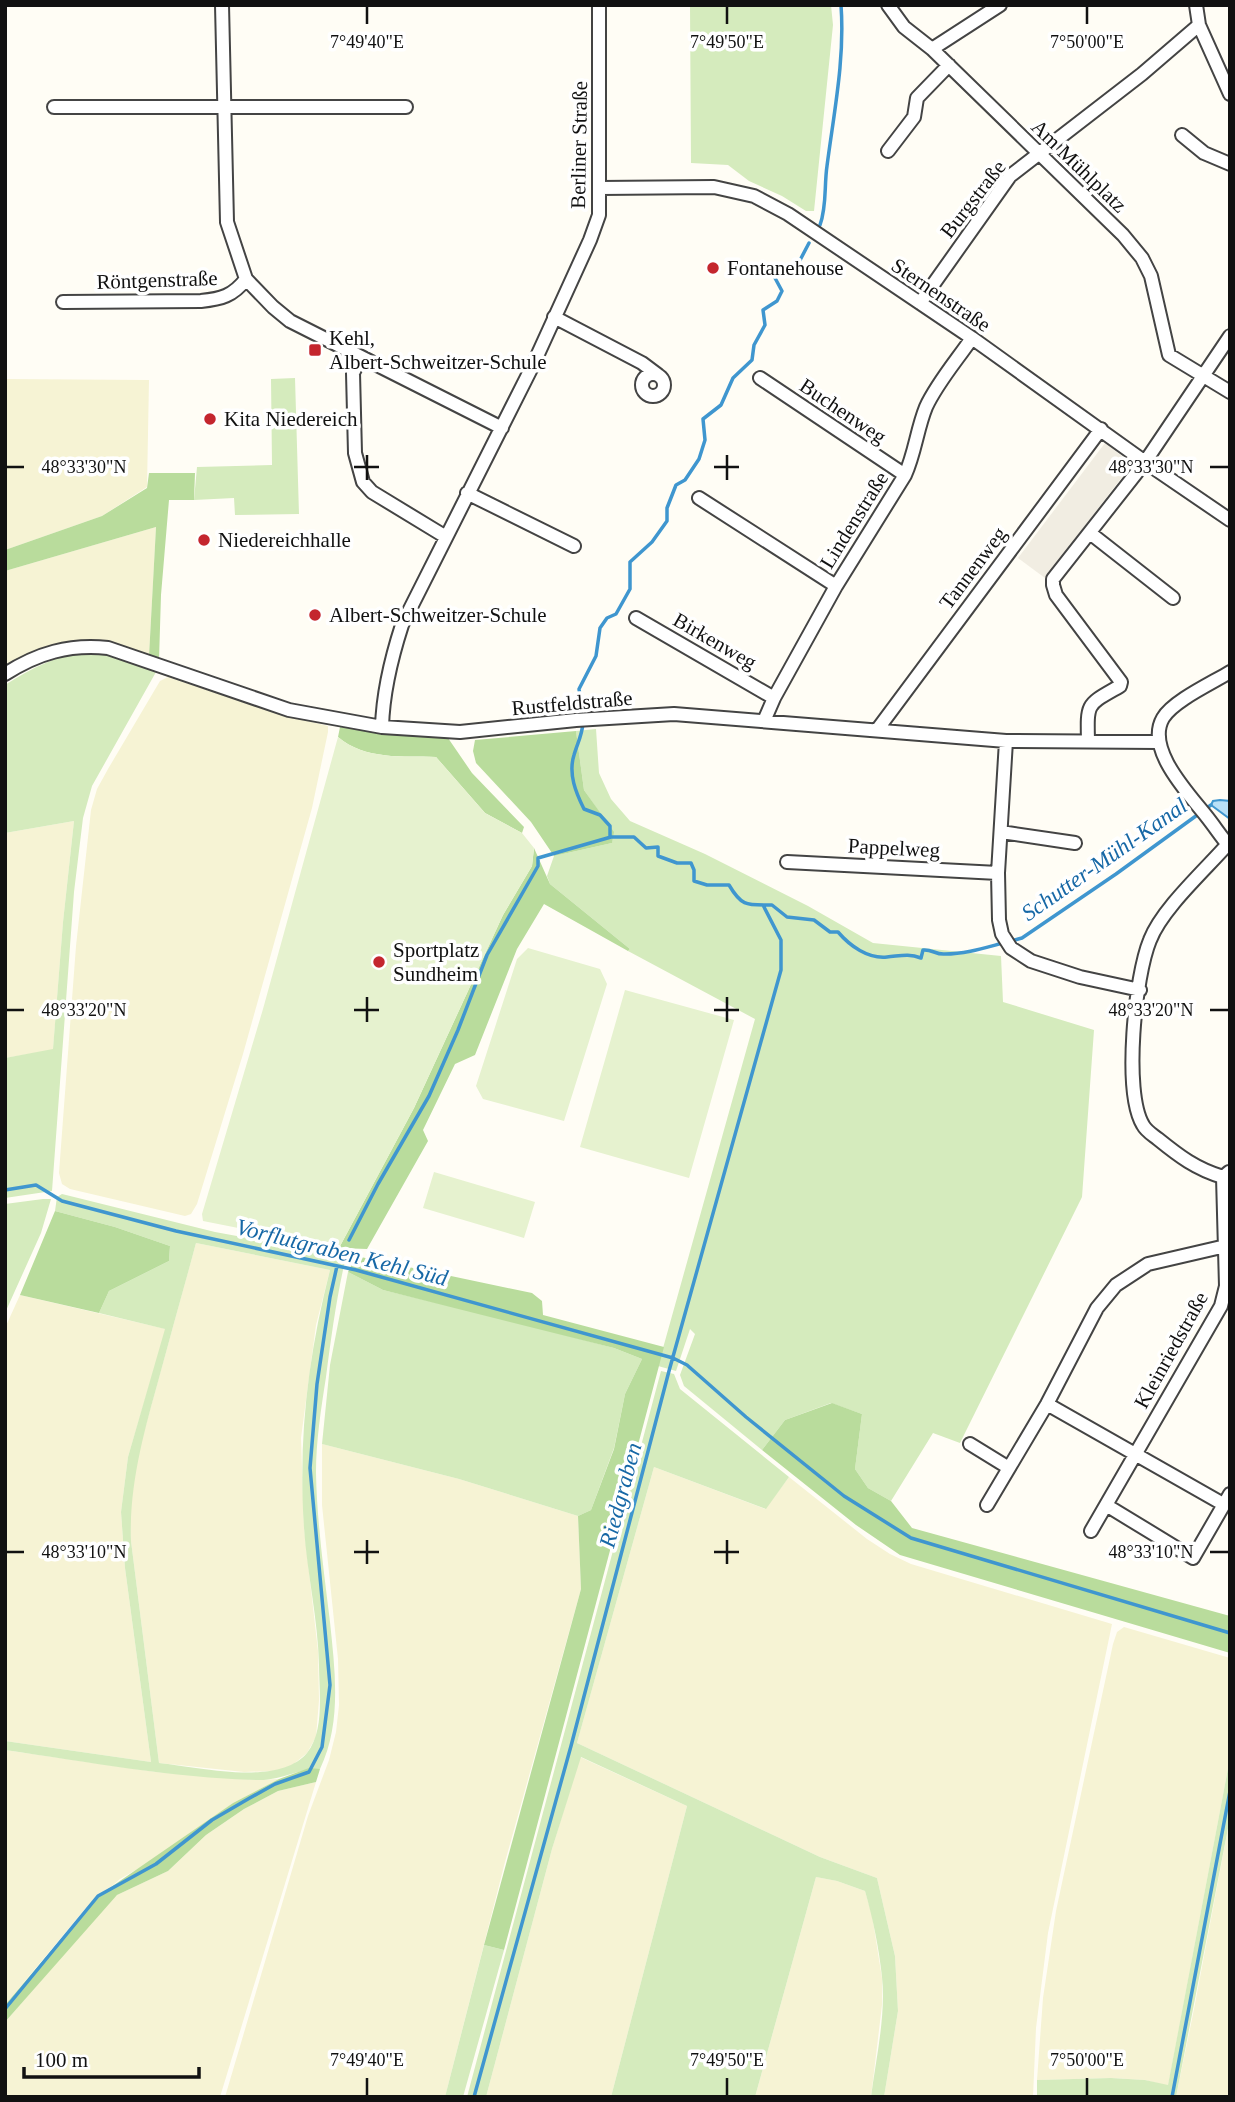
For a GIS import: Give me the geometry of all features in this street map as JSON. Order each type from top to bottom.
[{"type":"street","name":"Röntgenstraße","points":[[222,5],[227,222],[246,279],[290,321],[502,428]]},
{"type":"street","name":"Berliner Straße","points":[[382,727],[389,665],[402,625],[502,428],[590,240],[599,215],[600,5]]},
{"type":"street","name":"Am Mühlplatz","points":[[888,5],[904,27],[949,65],[1123,235],[1142,258],[1151,276],[1169,355],[1230,392]]},
{"type":"street","points":[[932,49],[1000,5]]},
{"type":"street","points":[[1196,5],[1199,25],[1230,94]]},
{"type":"street","name":"Burgstraße","points":[[920,303],[1010,176],[1142,74],[1199,25]]},
{"type":"street","points":[[888,151],[914,117],[917,98],[949,65]]},
{"type":"street","points":[[54,107],[406,107]]},
{"type":"street","points":[[1182,135],[1204,153],[1230,164]]},
{"type":"street","name":"Sternenstraße","points":[[600,188],[714,187],[754,196],[788,214],[972,338],[1145,463],[1230,520]]},
{"type":"street","name":"Röntgenstraße","points":[[63,302],[223,299],[237,291],[246,279]]},
{"type":"street","points":[[554,317],[642,363],[658,375]]},
{"type":"street","points":[[1088,740],[1089,706],[1120,686],[1121,682],[1056,595],[1054,579],[1145,463],[1230,336]]},
{"type":"street","name":"Lindenstraße","points":[[764,721],[836,586],[905,475],[913,458],[931,397],[972,338]]},
{"type":"street","points":[[361,357],[353,373],[355,453],[363,482],[372,492],[446,537]]},
{"type":"street","name":"Buchenweg","points":[[760,378],[905,475]]},
{"type":"street","name":"Tannenweg","points":[[877,730],[1101,429]]},
{"type":"street","points":[[467,493],[574,546]]},
{"type":"street","points":[[699,498],[836,586]]},
{"type":"street","points":[[1090,533],[1172,598]]},
{"type":"street","name":"Birkenweg","points":[[636,618],[774,698]]},
{"type":"street","name":"Rustfeldstraße","points":[[5,674],[26,662],[61,649],[82,645],[108,648],[289,710],[382,727],[460,732],[576,720],[674,714],[1006,741],[1159,742]]},
{"type":"street","points":[[1228,846],[1168,764],[1159,742],[1159,733],[1164,717],[1173,707],[1230,672]]},
{"type":"street","points":[[1006,741],[998,873],[1002,934],[1010,948],[1031,961],[1140,990]]},
{"type":"street","points":[[1002,832],[1075,843]]},
{"type":"street","name":"Kleinriedstraße","points":[[1091,1531],[1221,1306],[1226,1286],[1226,1174],[1201,1170],[1186,1162],[1144,1128],[1135,1104],[1132,1039],[1150,939],[1161,919],[1228,846]]},
{"type":"street","name":"Pappelweg","points":[[787,862],[998,873]]},
{"type":"street","points":[[986,1505],[1046,1404],[1097,1307],[1116,1285],[1148,1264],[1227,1245]]},
{"type":"street","points":[[1046,1404],[1227,1499],[1193,1558],[1107,1506]]},
{"type":"street","points":[[971,1444],[1009,1468]]},
{"type":"shaded area","points":[[5,379],[149,380],[147,487],[102,516],[5,550]]},
{"type":"shaded area","points":[[1105,443],[1132,464],[1045,578],[1018,558]]},
{"type":"shaded area","points":[[156,527],[149,656],[91,640],[73,641],[31,654],[5,668],[5,571]]},
{"type":"shaded area","points":[[168,677],[279,714],[328,726],[312,808],[243,1054],[197,1204],[191,1214],[185,1216],[70,1189],[62,1184],[59,1173],[76,946],[91,810],[97,789],[108,769],[160,681]]},
{"type":"shaded area","points":[[74,821],[53,1050],[5,1058],[5,833]]},
{"type":"shaded area","points":[[196,1243],[330,1270],[316,1325],[301,1438],[304,1528],[318,1651],[319,1700],[316,1737],[307,1753],[290,1767],[273,1771],[244,1772],[159,1763],[131,1541],[132,1484]]},
{"type":"shaded area","points":[[20,1295],[166,1329],[128,1457],[121,1512],[125,1568],[151,1762],[5,1741],[5,1328]]},
{"type":"shaded area","points":[[322,1444],[459,1479],[578,1516],[581,1589],[505,1862],[445,2097],[225,2097],[308,1816],[329,1760],[336,1732],[339,1705],[338,1659],[322,1505]]},
{"type":"shaded area","points":[[654,1467],[765,1509],[789,1477],[867,1539],[911,1564],[1112,1624],[1048,1933],[1036,2028],[1033,2097],[884,2097],[898,2011],[895,1956],[877,1878],[820,1857],[577,1743]]},
{"type":"shaded area","points":[[1124,1627],[1230,1658],[1230,1758],[1168,2086],[1145,2080],[1111,2078],[1037,2080],[1043,1998],[1056,1911],[1113,1644],[1117,1632]]},
{"type":"shaded area","points":[[5,1750],[156,1772],[279,1779],[233,1803],[148,1863],[120,1879],[85,1909],[5,2005]]},
{"type":"shaded area","points":[[580,1757],[687,1806],[611,2097],[486,2097],[552,1849]]},
{"type":"shaded area","points":[[316,1782],[220,2097],[5,2097],[5,2022],[111,1900],[168,1871],[206,1835],[244,1809],[278,1791]]},
{"type":"shaded area","points":[[1230,1818],[1230,2097],[1176,2097],[1194,2009]]},
{"type":"shaded area","points":[[816,1877],[865,1891],[872,1915],[882,1978],[882,2005],[871,2097],[755,2097]]},
{"type":"green space","points":[[690,5],[831,5],[833,25],[814,211],[806,211],[749,181],[728,165],[691,163]]},
{"type":"green space","points":[[295,378],[299,514],[235,515],[234,498],[194,500],[197,467],[272,465],[271,379]]},
{"type":"green space","points":[[149,473],[195,473],[194,500],[169,500],[159,660],[149,656],[156,527],[5,571],[5,550],[102,516],[147,488]]},
{"type":"green space","points":[[88,651],[113,655],[156,672],[92,786],[83,818],[74,892],[52,1191],[5,1198],[5,1058],[53,1049],[74,821],[5,833],[5,685],[45,663]]},
{"type":"green space","points":[[340,727],[393,735],[448,738],[472,773],[524,827],[522,833],[485,813],[436,757],[385,755],[360,750],[338,737]]},
{"type":"green space","points":[[596,729],[599,773],[611,799],[630,821],[705,854],[808,906],[873,943],[1001,956],[1003,1002],[1094,1030],[1082,1197],[960,1443],[933,1433],[891,1501],[868,1488],[855,1469],[862,1414],[831,1403],[785,1420],[762,1450],[684,1386],[680,1375],[695,1334],[690,1329],[676,1371],[658,1366],[755,1019],[628,951],[630,949],[550,884],[547,876],[554,856],[612,843],[613,832],[584,790],[576,731]]},
{"type":"green space","points":[[576,731],[584,790],[614,832],[612,843],[554,856],[531,822],[476,763],[473,751],[475,740]]},
{"type":"green space","name":"Sportplatz Sundheim","points":[[338,737],[360,750],[372,753],[436,757],[485,813],[522,833],[534,848],[532,866],[503,915],[414,1108],[339,1248],[203,1221],[202,1214],[263,1009]]},
{"type":"green space","points":[[534,848],[550,884],[630,949],[628,951],[544,904],[517,949],[475,1055],[455,1064],[423,1130],[428,1141],[367,1249],[339,1248],[414,1108],[503,915],[532,866]]},
{"type":"green space","points":[[528,948],[600,969],[607,984],[564,1121],[483,1099],[476,1086],[517,959]]},
{"type":"green space","points":[[625,990],[734,1020],[689,1178],[580,1147]]},
{"type":"green space","points":[[434,1172],[535,1202],[524,1238],[423,1208]]},
{"type":"green space","points":[[62,1194],[215,1232],[339,1255],[345,1261],[332,1334],[316,1461],[321,1548],[335,1678],[332,1734],[320,1769],[265,1780],[226,1779],[131,1769],[5,1750],[5,1741],[151,1762],[125,1568],[121,1512],[128,1457],[165,1329],[99,1313],[109,1291],[169,1261],[170,1246],[115,1227],[55,1211],[57,1197]],"holes":[[[196,1243],[330,1270],[306,1397],[302,1462],[304,1528],[318,1648],[320,1710],[313,1744],[307,1753],[294,1763],[258,1772],[216,1771],[159,1763],[131,1541],[132,1499],[143,1438]]]},
{"type":"green space","points":[[51,1199],[41,1233],[5,1313],[5,1204]]},
{"type":"green space","points":[[55,1211],[115,1227],[170,1246],[169,1261],[109,1291],[99,1313],[20,1295]]},
{"type":"green space","points":[[356,1256],[532,1293],[542,1301],[543,1315],[664,1347],[504,1950],[484,1945],[581,1589],[578,1516],[591,1510],[614,1449],[625,1394],[642,1359],[614,1348],[383,1290],[348,1272]]},
{"type":"green space","points":[[348,1272],[383,1290],[614,1348],[642,1359],[625,1394],[614,1448],[591,1510],[578,1516],[459,1479],[322,1444],[330,1365]]},
{"type":"green space","points":[[661,1371],[674,1374],[680,1389],[789,1477],[766,1509],[654,1467],[577,1743],[820,1857],[877,1878],[895,1956],[898,2011],[884,2097],[871,2097],[882,2022],[883,1992],[877,1944],[865,1891],[816,1877],[755,2097],[611,2097],[687,1806],[581,1757],[552,1849],[486,2097],[467,2097]]},
{"type":"green space","points":[[832,1403],[862,1414],[855,1469],[868,1488],[891,1501],[912,1528],[1230,1616],[1230,1653],[900,1555],[856,1525],[762,1450],[785,1420]]},
{"type":"green space","points":[[1230,1758],[1230,1818],[1176,2097],[1037,2097],[1037,2080],[1111,2078],[1145,2080],[1168,2085]]},
{"type":"green space","points":[[309,1768],[320,1769],[316,1782],[278,1791],[244,1809],[206,1835],[168,1871],[117,1895],[5,2022],[5,2005],[98,1896],[233,1803],[279,1779]]},
{"type":"green space","points":[[484,1945],[504,1950],[463,2097],[445,2097]]},
{"type":"water","points":[[1213,801],[1230,801],[1230,819],[1211,805]]},
{"type":"waterway","name":"Schutter-Mühl-Kanal","points":[[820,225],[824,211],[826,173],[840,65],[841,5]]},
{"type":"waterway","name":"Schutter-Mühl-Kanal","points":[[583,716],[579,689],[596,656],[600,628],[607,618],[616,614],[630,589],[630,562],[652,542],[667,521],[667,508],[676,485],[685,480],[699,459],[705,440],[703,419],[721,405],[733,378],[752,360],[754,345],[765,325],[763,310],[777,301],[782,291],[775,278],[777,272],[798,264],[809,243]]},
{"type":"waterway","name":"Schutter-Mühl-Kanal","points":[[583,723],[572,762],[572,776],[584,809],[600,815],[610,826],[610,837],[634,837],[646,848],[658,847],[658,856],[677,863],[691,863],[694,881],[707,885],[729,885],[746,903],[772,905],[787,917],[814,920],[830,932],[838,932],[854,947],[873,956],[908,955],[921,958],[923,950],[952,954],[1003,943]]},
{"type":"waterway","name":"Schutter-Mühl-Kanal","points":[[1011,941],[1022,938],[1211,805]]},
{"type":"waterway","points":[[349,1240],[429,1096],[487,955],[538,866],[538,858],[611,837]]},
{"type":"waterway","name":"Riedgraben","points":[[474,2097],[571,1746],[669,1371],[781,970],[781,940],[763,905]]},
{"type":"waterway","name":"Vorflutgraben Kehl Süd","points":[[5,1190],[36,1185],[62,1201],[176,1231],[356,1270],[673,1358],[687,1365],[746,1417],[844,1496],[911,1538],[1230,1633]]},
{"type":"waterway","points":[[5,2009],[98,1896],[156,1864],[212,1820],[275,1784],[309,1772],[322,1747],[330,1685],[310,1468],[317,1384],[337,1266]]},
{"type":"waterway","points":[[1172,2097],[1230,1791]]},
{"type":"place","name":"Fontanehouse","points":[[713,268]]},
{"type":"place","name":"Kehl, Albert-Schweitzer-Schule","points":[[315,350]]},
{"type":"place","name":"Kita Niedereich","points":[[210,419]]},
{"type":"place","name":"Niedereichhalle","points":[[204,540]]},
{"type":"place","name":"Albert-Schweitzer-Schule","points":[[315,615]]},
{"type":"place","name":"Sportplatz Sundheim","points":[[379,962]]}]
